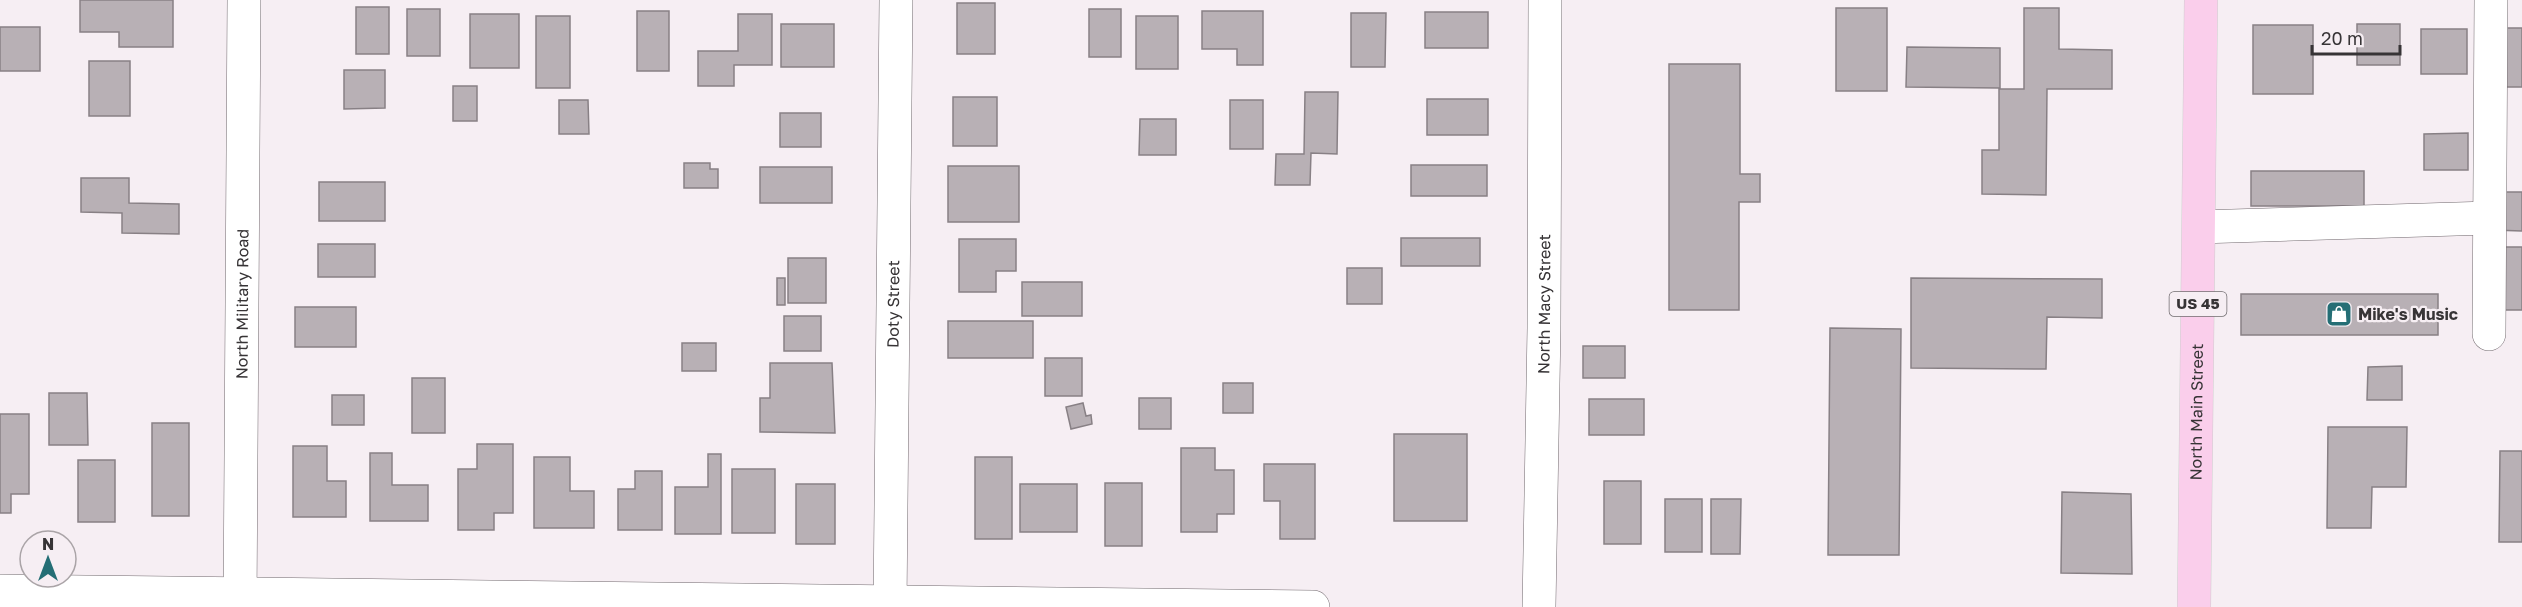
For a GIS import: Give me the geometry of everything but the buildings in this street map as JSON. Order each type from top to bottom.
[{"type":"main road","name":"North Main Street","points":[[2194,607],[2201,0]]},
{"type":"street","name":"North Military Road","points":[[241,600],[244,0]]},
{"type":"street","name":"Doty Street","points":[[890,604],[896,0]]},
{"type":"street","name":"North Macy Street","points":[[1539,607],[1544,328],[1545,0]]},
{"type":"street","points":[[2489,334],[2491,0]]},
{"type":"street","points":[[2199,227],[2489,218]]},
{"type":"street","points":[[0,591],[241,600],[1313,607]]},
{"type":"place","name":"Mike's Music","points":[[2339,314]]}]
